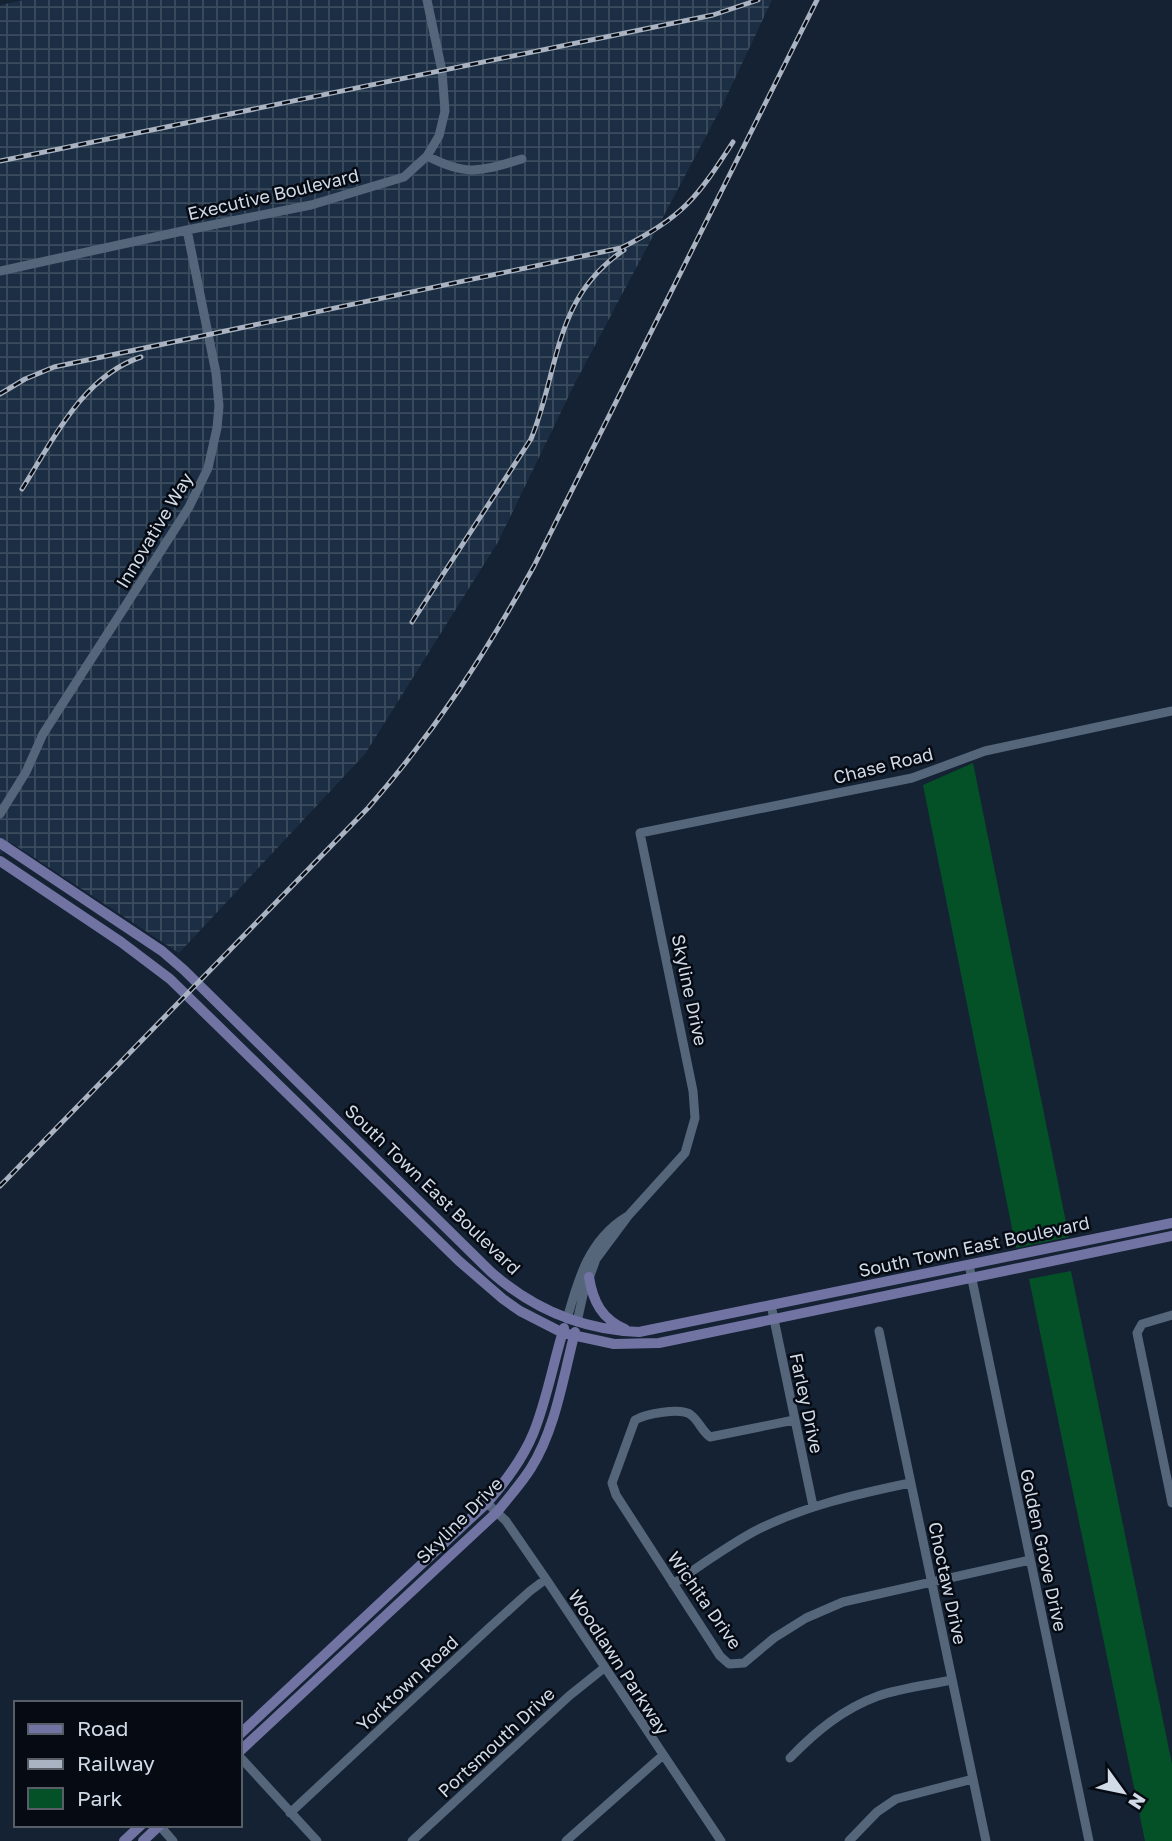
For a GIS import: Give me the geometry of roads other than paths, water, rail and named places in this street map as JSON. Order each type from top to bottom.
[{"type":"main road","name":"South Town East Boulevard","points":[[0,842],[162,951],[513,1292],[573,1320],[615,1331],[631,1332],[671,1327],[1172,1223]]},
{"type":"main road","name":"South Town East Boulevard","points":[[0,861],[121,942],[170,979],[459,1262],[520,1311],[568,1335],[614,1344],[659,1343],[1172,1236]]},
{"type":"main road","points":[[74,911],[83,897]]},
{"type":"main road","points":[[589,1277],[591,1292],[600,1310],[613,1323],[631,1332]]},
{"type":"main road","name":"Skyline Drive","points":[[242,1732],[487,1503],[515,1468],[534,1432],[573,1320]]},
{"type":"main road","name":"Skyline Drive","points":[[242,1749],[497,1512],[531,1468],[545,1437],[568,1335]]},
{"type":"main road","points":[[124,1841],[139,1827]]},
{"type":"main road","points":[[143,1841],[157,1827]]},
{"type":"street","name":"Executive Boulevard","points":[[0,271],[311,205],[404,177],[427,156],[439,136],[445,111],[442,71],[427,0]]},
{"type":"street","points":[[427,156],[449,168],[465,171],[522,159]]},
{"type":"street","name":"Innovative Way","points":[[0,814],[26,772],[43,734],[189,507],[208,468],[217,428],[218,387],[187,230]]},
{"type":"street","name":"Chase Road","points":[[640,833],[912,778],[985,751],[1172,711]]},
{"type":"street","name":"Skyline Drive","points":[[573,1320],[596,1259],[628,1216],[685,1153],[695,1118],[692,1091],[640,833]]},
{"type":"street","name":"Skyline Drive","points":[[573,1320],[584,1264],[597,1243],[614,1224],[628,1216]]},
{"type":"street","name":"Golden Grove Drive","points":[[969,1265],[1089,1841]]},
{"type":"street","name":"Farley Drive","points":[[771,1305],[813,1506]]},
{"type":"street","points":[[1172,1315],[1142,1324],[1137,1333],[1172,1503]]},
{"type":"street","name":"Choctaw Drive","points":[[879,1331],[986,1841]]},
{"type":"street","name":"Wichita Drive","points":[[794,1420],[710,1437],[701,1430],[691,1415],[682,1411],[644,1415],[635,1420],[612,1483],[616,1495],[673,1584],[720,1656],[729,1664],[744,1663],[774,1638],[806,1618],[843,1602],[1030,1560]]},
{"type":"street","points":[[673,1584],[754,1531],[813,1506],[857,1493],[910,1483]]},
{"type":"street","name":"Woodlawn Parkway","points":[[487,1503],[506,1521],[546,1579],[720,1841]]},
{"type":"street","name":"Yorktown Road","points":[[290,1812],[499,1618],[546,1579]]},
{"type":"street","name":"Portsmouth Drive","points":[[412,1841],[569,1696],[604,1668]]},
{"type":"street","points":[[790,1758],[817,1731],[837,1716],[878,1696],[952,1680]]},
{"type":"street","points":[[566,1841],[662,1756]]},
{"type":"street","points":[[242,1759],[317,1841]]},
{"type":"street","points":[[849,1841],[877,1812],[896,1799],[973,1779]]},
{"type":"street","points":[[161,1827],[173,1841]]},
{"type":"railway","points":[[0,161],[713,15],[758,0]]},
{"type":"railway","points":[[0,1186],[368,808],[416,750],[458,692],[534,566],[817,0]]},
{"type":"railway","points":[[0,394],[25,379],[54,367],[621,248],[659,227],[686,205],[709,178],[733,142]]},
{"type":"railway","points":[[412,622],[531,439],[571,312],[601,269],[624,250]]},
{"type":"railway","points":[[22,489],[58,431],[86,394],[121,366],[141,357]]}]
